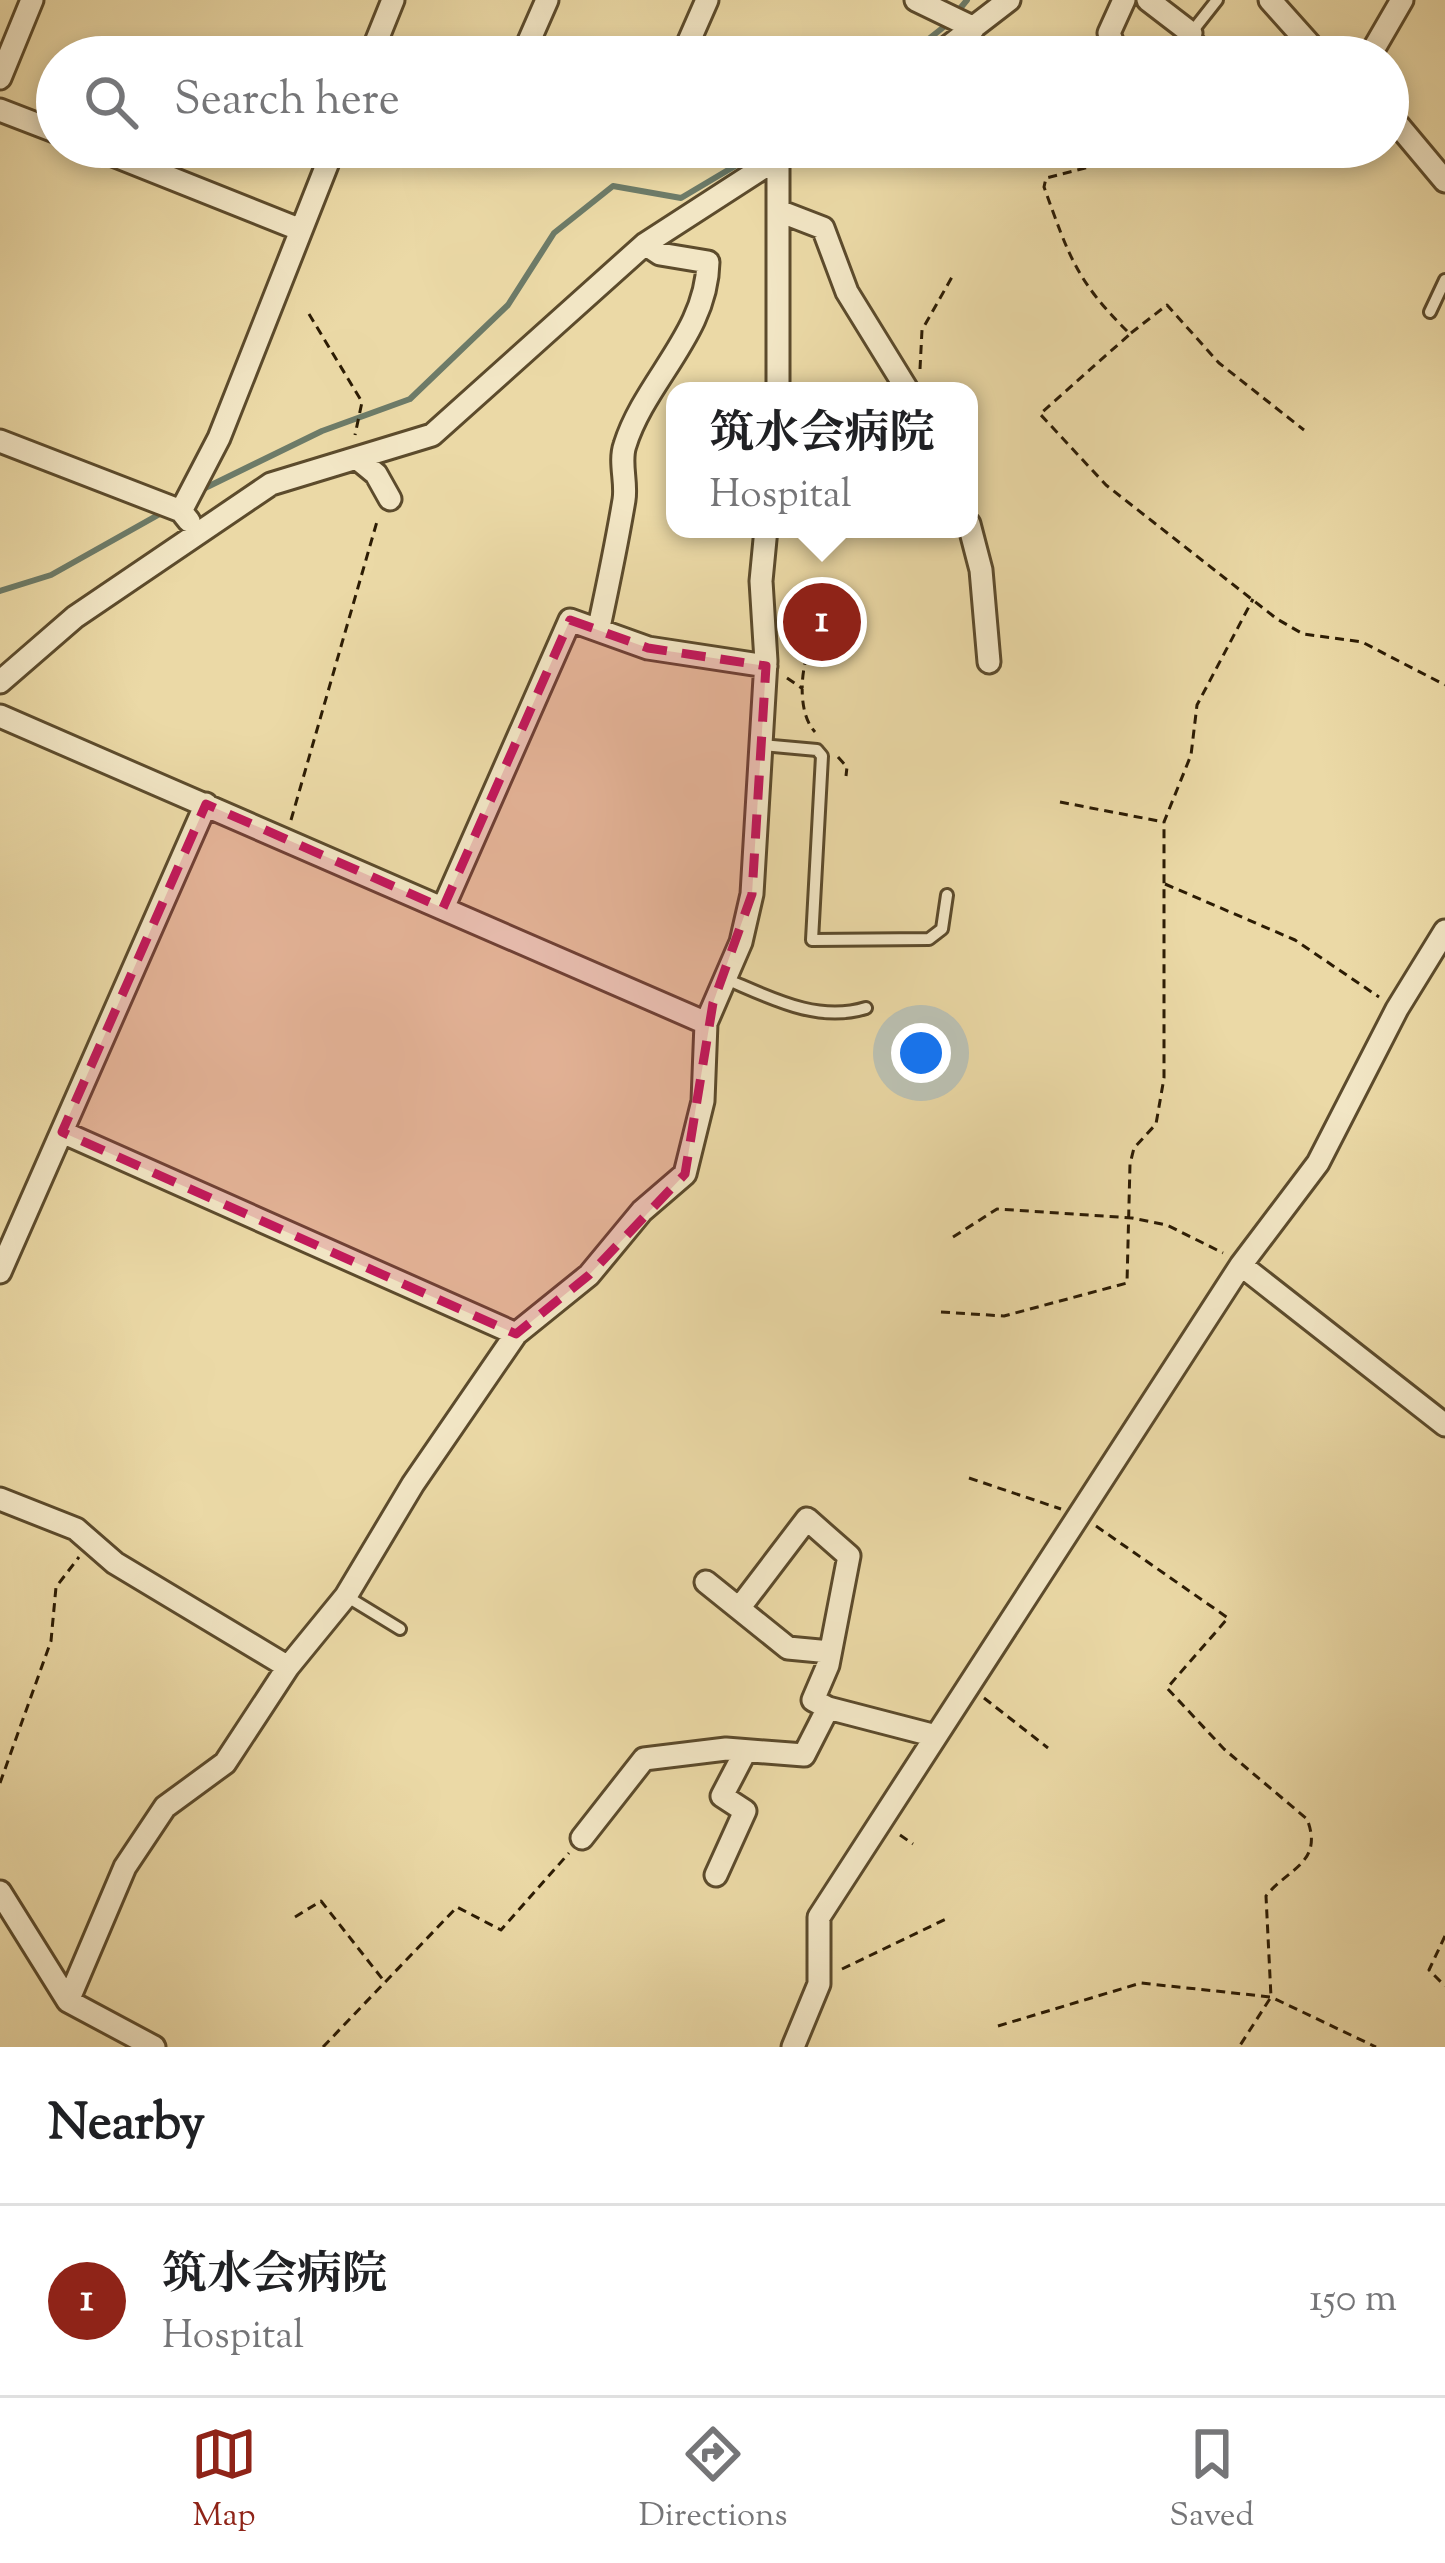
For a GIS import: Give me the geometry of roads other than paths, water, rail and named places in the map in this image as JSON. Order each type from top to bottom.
[{"type":"street","points":[[0,78],[32,0]]},
{"type":"street","points":[[378,36],[393,0]]},
{"type":"street","points":[[531,36],[547,0]]},
{"type":"street","points":[[691,36],[707,0]]},
{"type":"street","points":[[916,0],[970,26]]},
{"type":"street","points":[[959,36],[1009,0]]},
{"type":"street","points":[[1110,36],[1124,0]]},
{"type":"street","points":[[1148,0],[1190,33]]},
{"type":"street","points":[[1270,0],[1302,36]]},
{"type":"street","points":[[1381,36],[1402,0]]},
{"type":"street","points":[[0,110],[36,124]]},
{"type":"street","points":[[1409,138],[1445,181]]},
{"type":"street","points":[[146,168],[301,230]]},
{"type":"street","points":[[181,511],[219,438],[326,168]]},
{"type":"street","points":[[0,682],[75,617],[271,484],[432,435],[645,244],[764,168]]},
{"type":"street","points":[[778,382],[779,212],[785,168]]},
{"type":"street","points":[[779,212],[823,228],[847,292],[913,382]]},
{"type":"street","points":[[599,627],[625,494],[623,449],[651,386],[681,348],[708,278],[708,262],[660,254],[645,244]]},
{"type":"street","points":[[0,441],[181,511],[197,531]]},
{"type":"street","points":[[356,460],[388,495]]},
{"type":"street","points":[[68,2001],[124,1867],[166,1808],[225,1763],[288,1667],[346,1596],[413,1484],[516,1334],[590,1276],[642,1211],[685,1174],[703,1101],[706,1023],[741,942],[752,894],[766,666],[761,581],[765,538]]},
{"type":"street","points":[[973,538],[981,570],[989,662]]},
{"type":"street","points":[[443,908],[570,620],[648,648],[766,666]]},
{"type":"street","points":[[0,716],[706,1023]]},
{"type":"street","points":[[0,1272],[206,804]]},
{"type":"street","points":[[794,2047],[819,1984],[819,1917],[932,1735],[1241,1265],[1318,1163],[1397,1009],[1445,932]]},
{"type":"street","points":[[62,1132],[516,1334]]},
{"type":"street","points":[[1241,1265],[1445,1425]]},
{"type":"street","points":[[0,1499],[76,1529],[115,1563],[288,1667]]},
{"type":"street","points":[[740,1607],[807,1519],[849,1556],[830,1652],[813,1700],[827,1708],[932,1735]]},
{"type":"street","points":[[706,1582],[788,1648],[830,1652]]},
{"type":"street","points":[[582,1838],[644,1759],[745,1752],[804,1755],[827,1708]]},
{"type":"street","points":[[716,1875],[745,1811],[722,1796],[745,1752]]},
{"type":"street","points":[[0,1892],[68,2001],[154,2047]]},
{"type":"lane","points":[[1193,36],[1190,33],[1216,0]]},
{"type":"lane","points":[[1430,312],[1445,280]]},
{"type":"lane","points":[[761,745],[818,750],[822,756],[812,940],[929,939],[942,929],[947,895]]},
{"type":"lane","points":[[724,979],[813,1012],[842,1015],[866,1008]]},
{"type":"lane","points":[[346,1596],[400,1628]]},
{"type":"waterway","points":[[958,11],[967,0]]},
{"type":"waterway","points":[[932,36],[950,22]]},
{"type":"waterway","points":[[199,491],[322,431],[410,399],[508,305],[554,233],[613,186],[681,198],[732,168]]},
{"type":"waterway","points":[[0,591],[51,575],[167,510]]},
{"type":"place","name":"筑水会病院","points":[[822,622]]}]
